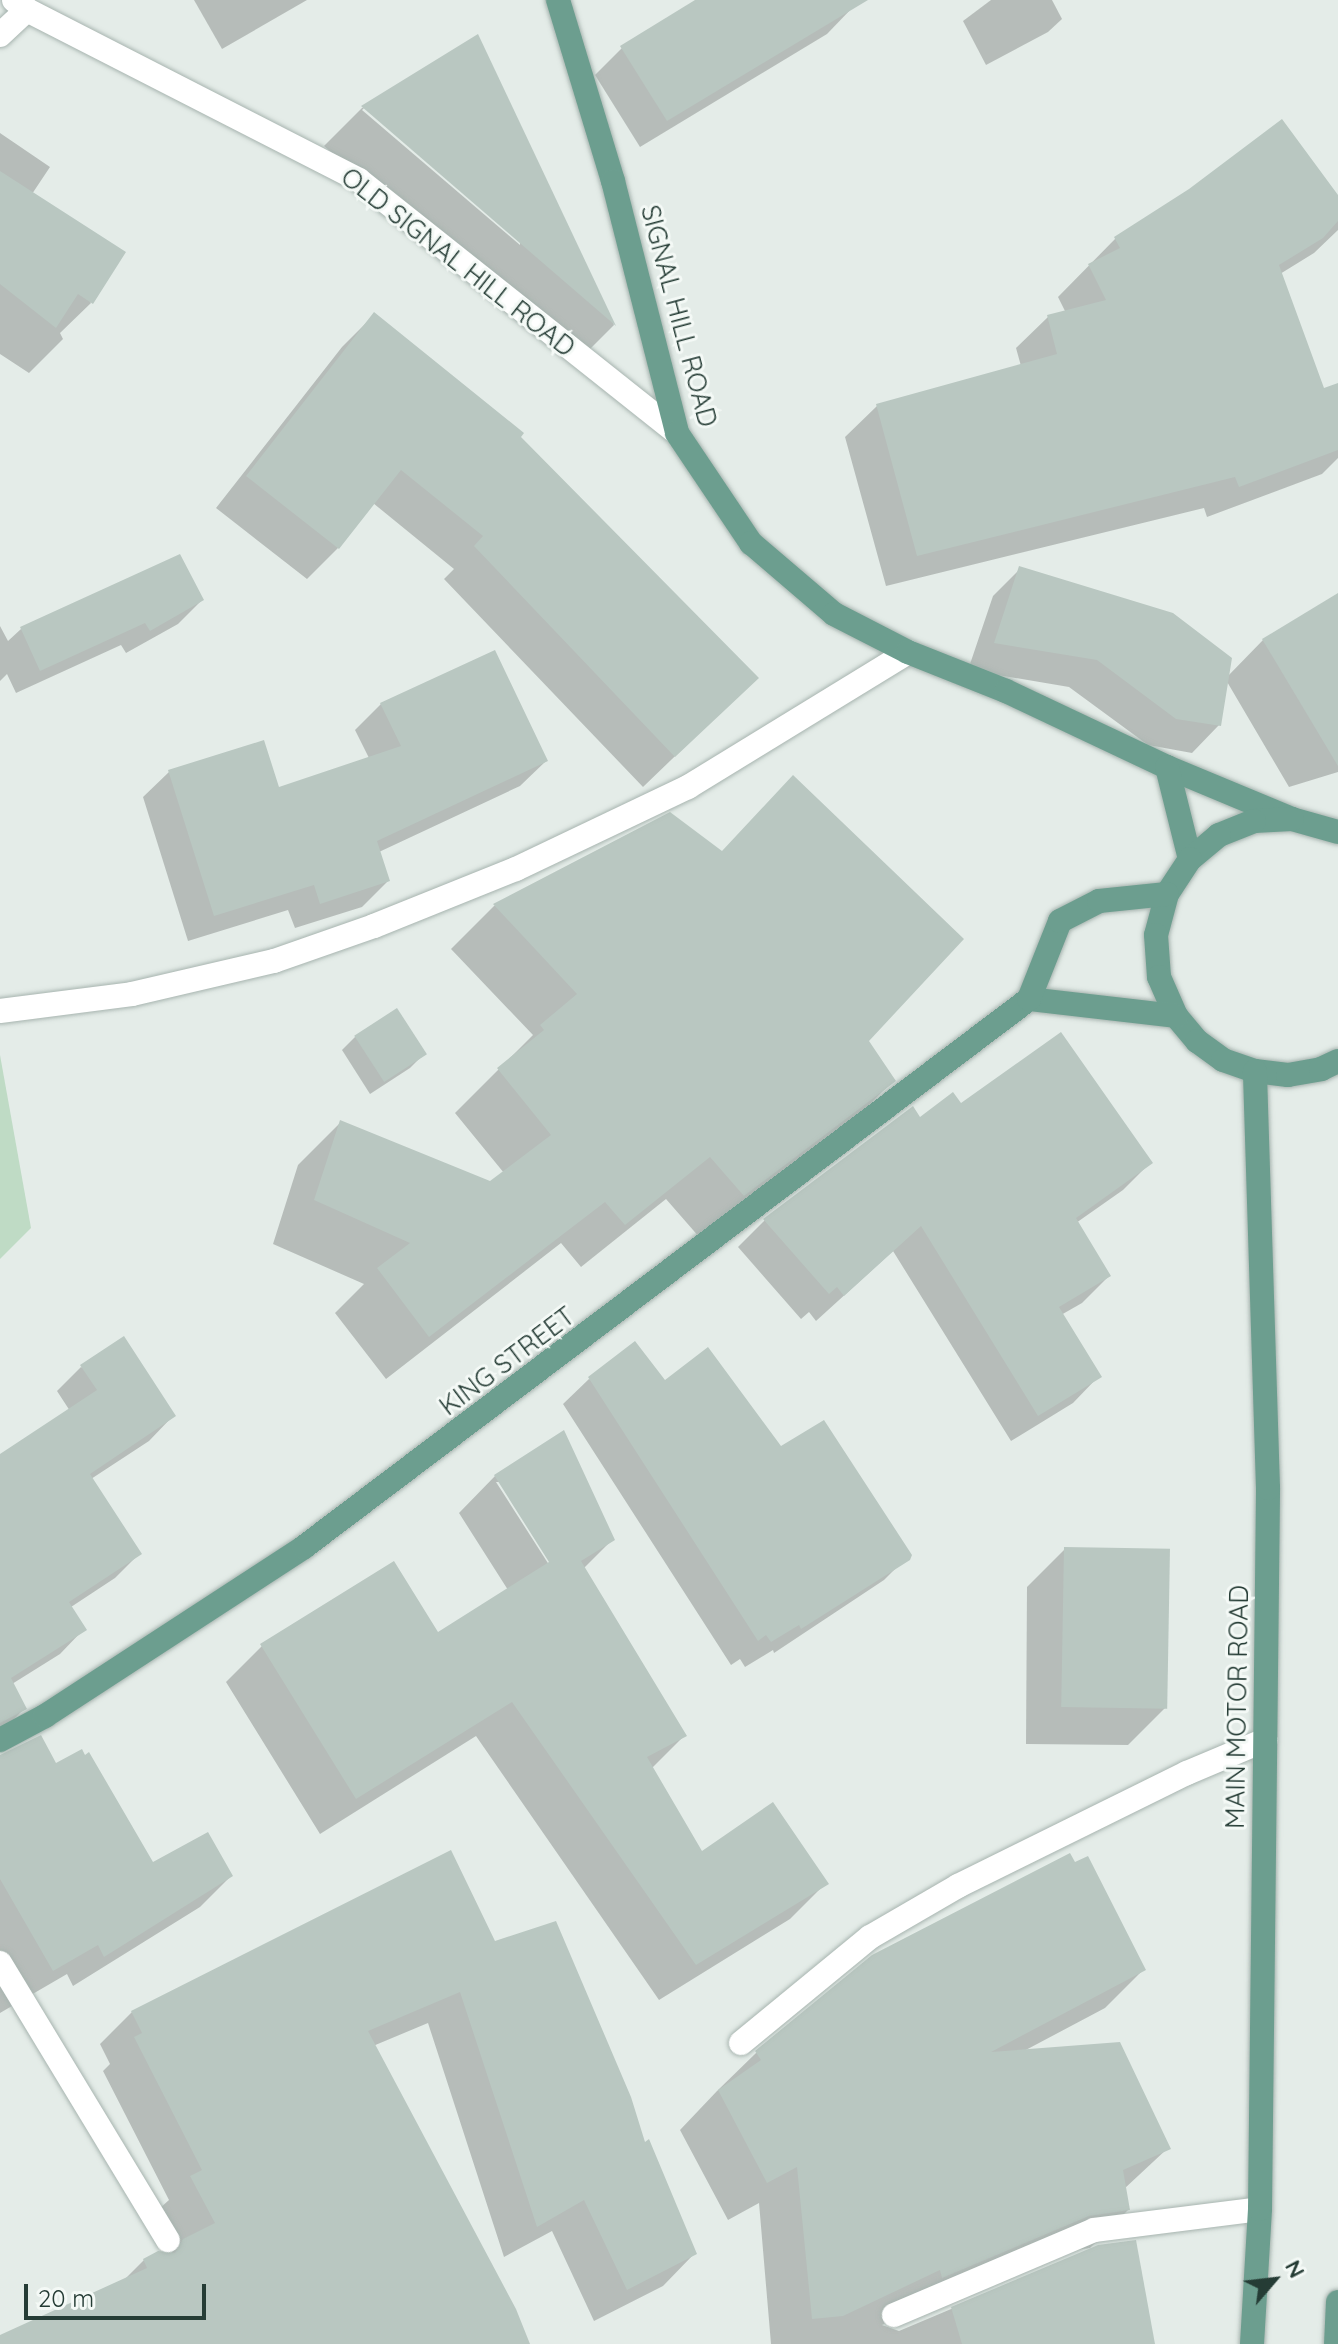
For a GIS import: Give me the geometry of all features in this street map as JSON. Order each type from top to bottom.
[{"type":"main road","name":"SIGNAL HILL ROAD","points":[[558,0],[613,181],[677,433],[751,543],[834,614],[908,652],[1006,691],[1167,767],[1292,819]]},
{"type":"main road","points":[[1167,767],[1190,859]]},
{"type":"main road","points":[[1337,830],[1292,819],[1254,821],[1219,835],[1190,859],[1167,894],[1156,935],[1159,977],[1176,1016],[1197,1041],[1223,1060],[1255,1071],[1288,1075],[1321,1069],[1338,1061]]},
{"type":"main road","points":[[1167,894],[1099,901],[1060,921],[1029,999],[1176,1016]]},
{"type":"main road","name":"KING STREET","points":[[0,1740],[45,1716],[304,1547],[1029,999]]},
{"type":"main road","name":"MAIN MOTOR ROAD","points":[[1252,2344],[1260,2209],[1268,1488],[1255,1071]]},
{"type":"main road","points":[[1336,2344],[1338,2302]]},
{"type":"street","name":"OLD SIGNAL HILL ROAD","points":[[20,5],[359,180],[677,433]]},
{"type":"street","points":[[0,35],[20,5]]},
{"type":"street","points":[[0,1011],[132,994],[274,961],[374,926],[516,869],[688,787],[908,652]]},
{"type":"street","points":[[741,2043],[870,1937],[958,1886],[1187,1773],[1265,1740]]},
{"type":"street","points":[[0,1963],[168,2240]]},
{"type":"street","points":[[894,2315],[1094,2230],[1260,2209]]},
{"type":"green space","points":[[0,1055],[31,1228],[0,1259]]},
{"type":"building","points":[[695,0],[868,0],[667,121],[620,46]]},
{"type":"building","points":[[478,34],[616,326],[361,106]]},
{"type":"building","points":[[1282,119],[1338,195],[1338,221],[1323,238],[1279,265],[1324,388],[1338,383],[1338,450],[1239,487],[1235,477],[917,556],[876,404],[1057,354],[1047,315],[1106,300],[1088,264],[1120,248],[1114,237],[1189,189]]},
{"type":"building","points":[[0,171],[126,252],[93,304],[78,294],[56,328],[0,284]]},
{"type":"building","points":[[374,312],[524,433],[521,437],[759,678],[675,757],[474,546],[483,536],[401,470],[339,549],[246,476]]},
{"type":"building","points":[[180,554],[204,600],[150,631],[145,623],[40,671],[20,627]]},
{"type":"building","points":[[1019,566],[1173,613],[1232,658],[1221,726],[1176,719],[1097,660],[994,643]]},
{"type":"building","points":[[1338,593],[1338,766],[1262,639]]},
{"type":"building","points":[[495,650],[548,761],[377,841],[390,881],[320,904],[314,885],[214,916],[168,770],[264,740],[279,787],[401,746],[380,703]]},
{"type":"building","points":[[793,775],[964,939],[869,1041],[896,1081],[744,1196],[710,1157],[625,1225],[605,1202],[429,1337],[377,1268],[410,1243],[314,1200],[340,1120],[490,1181],[551,1135],[497,1068],[544,1030],[540,1025],[577,994],[493,904],[670,812],[722,851]]},
{"type":"building","points":[[397,1008],[427,1054],[384,1082],[354,1036]]},
{"type":"building","points":[[1061,1032],[1153,1163],[1076,1218],[1111,1276],[1059,1307],[1102,1377],[1038,1416],[921,1226],[844,1296],[837,1287],[829,1294],[763,1219],[913,1106],[920,1117],[953,1092],[961,1103]]},
{"type":"building","points":[[124,1336],[176,1416],[90,1474],[142,1554],[69,1602],[87,1630],[11,1678],[27,1709],[0,1723],[0,1454],[97,1390],[80,1365]]},
{"type":"building","points":[[635,1341],[665,1380],[708,1347],[781,1446],[824,1420],[912,1555],[910,1560],[801,1629],[799,1625],[771,1642],[766,1635],[758,1641],[588,1377]]},
{"type":"building","points":[[564,1430],[615,1540],[581,1561],[687,1736],[647,1757],[702,1851],[773,1802],[829,1884],[696,1965],[512,1702],[356,1799],[260,1644],[394,1561],[438,1632],[549,1562],[494,1475]]},
{"type":"building","points":[[1064,1547],[1170,1549],[1167,1709],[1061,1707]]},
{"type":"building","points":[[41,1735],[56,1763],[82,1749],[85,1755],[89,1752],[153,1862],[208,1832],[233,1876],[104,1957],[98,1945],[53,1971],[0,1879],[0,1755]]},
{"type":"building","points":[[451,1850],[495,1941],[556,1921],[631,2097],[645,2142],[649,2139],[697,2254],[627,2290],[584,2200],[537,2227],[460,1992],[368,2031],[516,2309],[530,2344],[0,2344],[0,2335],[147,2268],[143,2259],[158,2251],[175,2253],[183,2239],[215,2223],[190,2176],[202,2170],[134,2037],[142,2033],[131,2011]]},
{"type":"building","points":[[1070,1853],[1075,1862],[1088,1856],[1146,1970],[991,2052],[1120,2042],[1171,2149],[1123,2170],[1130,2210],[1089,2216],[942,2278],[940,2270],[843,2316],[812,2319],[797,2167],[767,2183],[718,2090],[761,2060],[755,2051],[872,1955]]},
{"type":"building","points":[[1136,2240],[1155,2344],[962,2344],[951,2307],[1098,2245]]}]
